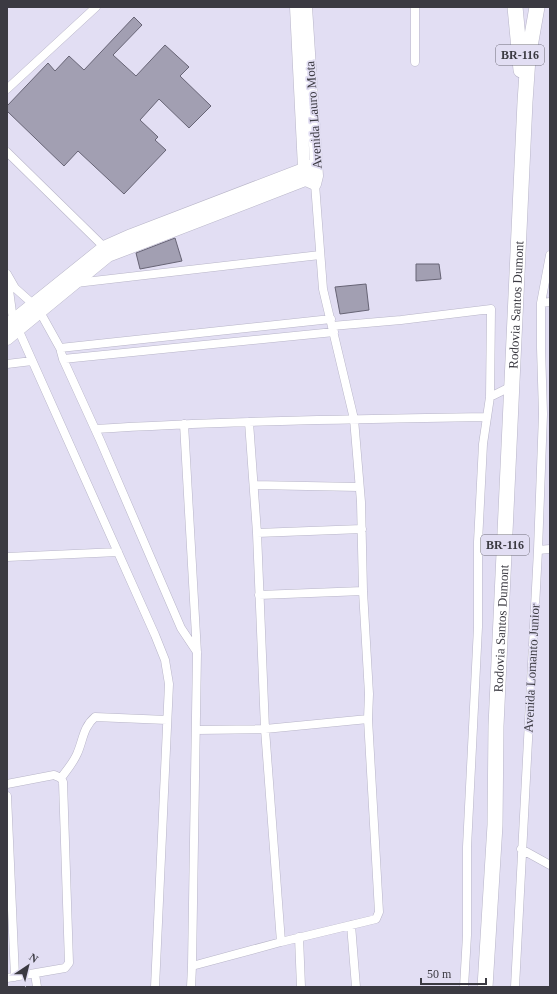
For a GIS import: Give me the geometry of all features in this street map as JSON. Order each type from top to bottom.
[{"type":"highway","points":[[515,13],[523,30],[528,30],[536,14]]},
{"type":"highway","name":"Rodovia Santos Dumont","points":[[515,13],[526,102]]},
{"type":"highway","name":"Rodovia Santos Dumont","points":[[486,987],[495,825],[496,726],[528,58],[536,14]]},
{"type":"street","points":[[7,89],[96,7]]},
{"type":"street","name":"Avenida Lauro Mota","points":[[296,7],[302,28],[311,175]]},
{"type":"street","name":"Avenida Lauro Mota","points":[[302,28],[306,7]]},
{"type":"street","points":[[414,7],[415,62]]},
{"type":"street","points":[[7,152],[106,251]]},
{"type":"street","points":[[37,308],[106,251],[311,175],[323,289],[354,419],[362,529],[363,591],[369,694],[368,720],[379,912],[376,919],[299,937],[192,966]]},
{"type":"street","points":[[7,339],[13,325],[75,283],[106,251]]},
{"type":"street","points":[[75,283],[320,255]]},
{"type":"street","name":"Avenida Lomanto Junior","points":[[515,987],[521,849],[547,414],[541,348],[541,303],[550,255]]},
{"type":"street","points":[[7,274],[15,288],[37,308],[60,348],[63,359],[181,628],[197,653]]},
{"type":"street","points":[[7,282],[13,325],[32,361],[165,660],[169,684],[155,987]]},
{"type":"street","points":[[541,303],[550,302]]},
{"type":"street","points":[[60,348],[401,320],[491,309],[489,366],[490,397],[483,444],[478,542],[478,627],[467,847],[467,935],[464,987]]},
{"type":"street","points":[[63,359],[332,326]]},
{"type":"street","points":[[7,364],[32,361]]},
{"type":"street","points":[[490,397],[512,386]]},
{"type":"street","points":[[95,429],[249,422],[487,417]]},
{"type":"street","points":[[249,422],[257,533],[265,729],[281,942]]},
{"type":"street","points":[[184,424],[197,653],[191,987]]},
{"type":"street","points":[[254,485],[358,487]]},
{"type":"street","points":[[257,533],[362,529]]},
{"type":"street","points":[[538,550],[550,549]]},
{"type":"street","points":[[7,557],[118,552]]},
{"type":"street","points":[[259,595],[363,591]]},
{"type":"street","points":[[60,778],[72,764],[78,753],[85,729],[95,717],[167,720]]},
{"type":"street","points":[[196,730],[265,729],[368,720]]},
{"type":"street","points":[[7,784],[54,775],[60,778],[63,782],[69,963],[65,968],[11,978],[7,796]]},
{"type":"street","points":[[521,849],[550,865]]},
{"type":"street","points":[[351,925],[356,987]]},
{"type":"street","points":[[299,937],[301,987]]},
{"type":"street","points":[[35,974],[37,987]]},
{"type":"building","points":[[134,17],[142,25],[113,55],[136,76],[165,45],[189,67],[180,76],[211,106],[189,128],[159,99],[140,120],[158,137],[155,140],[166,150],[124,194],[78,151],[64,166],[7,111],[7,106],[48,63],[55,71],[69,56],[84,70]]},
{"type":"building","points":[[175,238],[182,261],[140,269],[136,253]]},
{"type":"building","points":[[416,264],[439,264],[441,279],[416,281]]},
{"type":"building","points":[[366,284],[369,310],[340,314],[335,287]]}]
